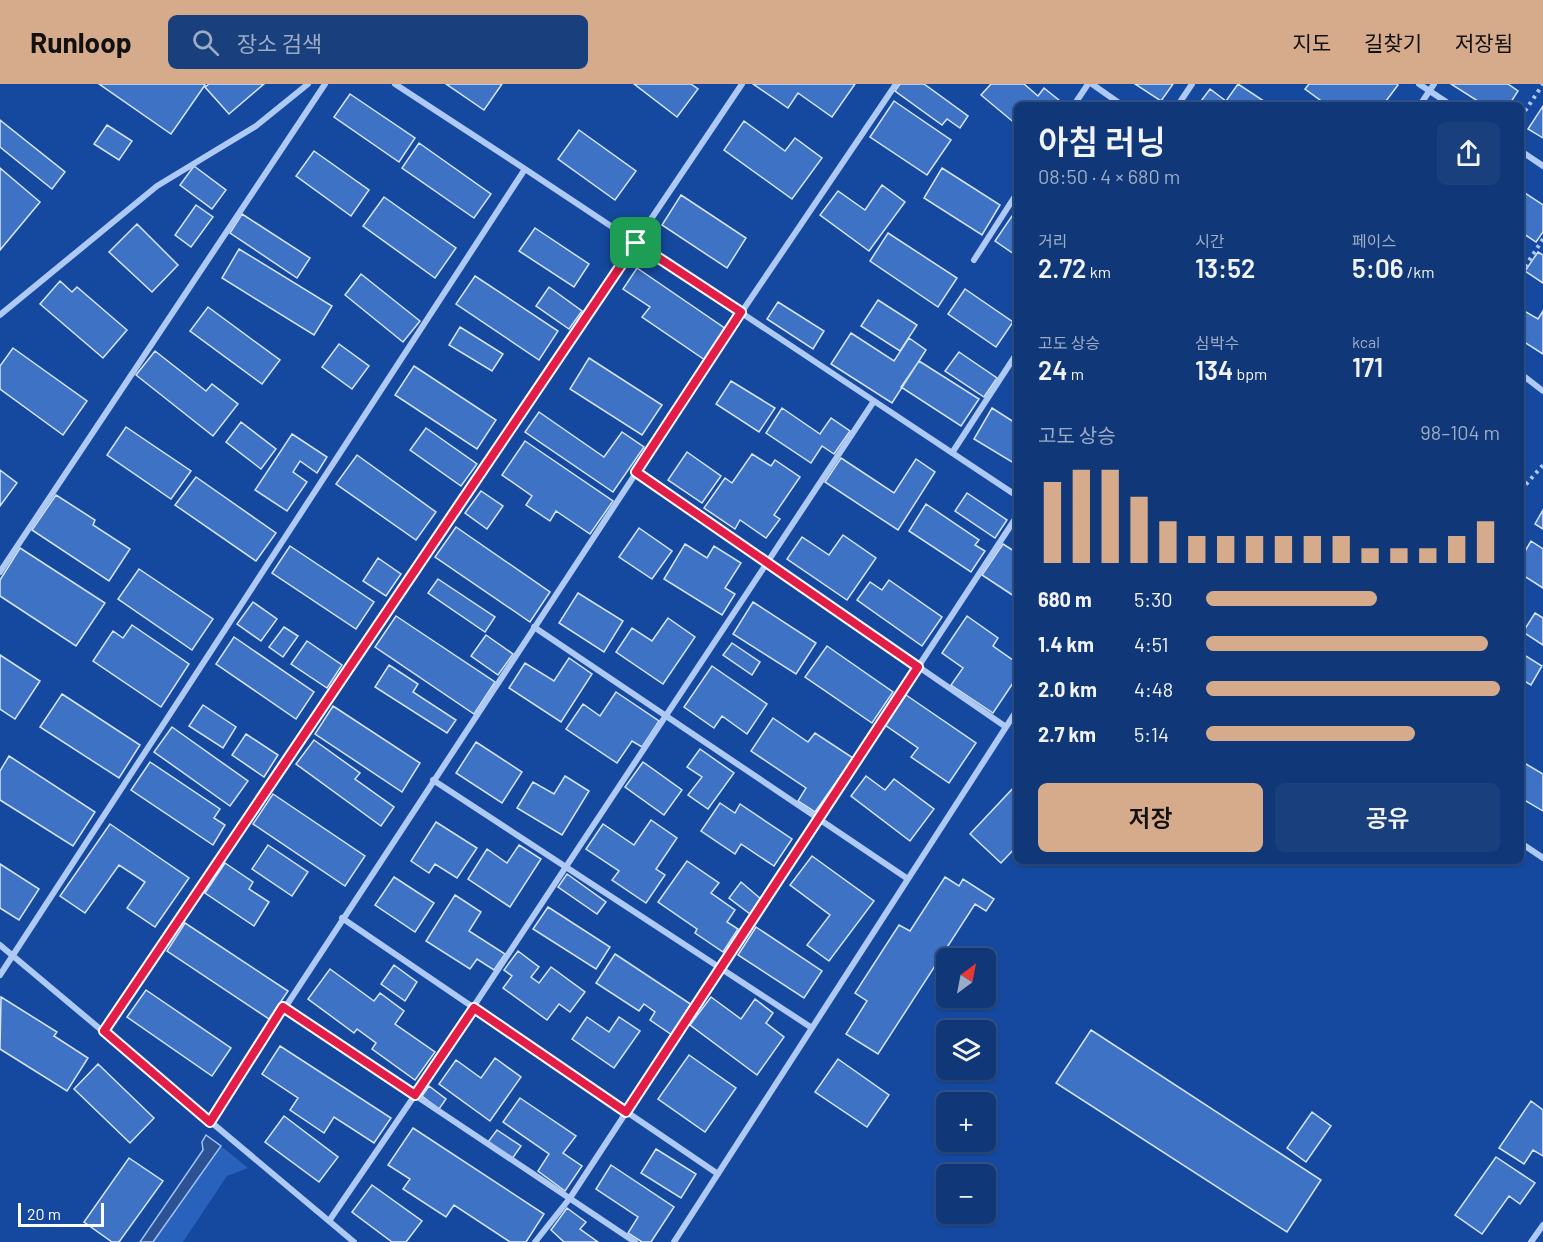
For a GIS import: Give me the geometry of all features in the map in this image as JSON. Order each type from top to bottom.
[{"type":"street","points":[[0,315],[157,186],[256,126],[308,84]]},
{"type":"street","points":[[0,572],[325,84]]},
{"type":"street","points":[[395,84],[1014,494]]},
{"type":"street","points":[[104,1031],[742,84]]},
{"type":"street","points":[[210,1122],[283,1007],[741,312],[896,84]]},
{"type":"street","points":[[1076,102],[1090,84],[1117,102]]},
{"type":"street","points":[[1180,102],[1192,84]]},
{"type":"street","points":[[1419,84],[1446,102]]},
{"type":"street","points":[[1422,102],[1434,84]]},
{"type":"street","points":[[1524,153],[1543,166]]},
{"type":"street","points":[[0,975],[525,169]]},
{"type":"street","points":[[974,260],[1014,198]]},
{"type":"street","points":[[952,453],[1014,358]]},
{"type":"street","points":[[1524,376],[1543,391]]},
{"type":"street","points":[[328,1221],[474,1008],[874,401]]},
{"type":"street","points":[[636,472],[1006,727]]},
{"type":"street","points":[[535,1242],[570,1198],[1014,521]]},
{"type":"street","points":[[534,627],[908,879]]},
{"type":"street","points":[[674,1242],[1014,715]]},
{"type":"street","points":[[433,780],[812,1028]]},
{"type":"street","points":[[1524,845],[1543,858]]},
{"type":"street","points":[[342,918],[718,1174]]},
{"type":"street","points":[[0,945],[354,1242]]},
{"type":"street","points":[[283,1007],[635,1242]]},
{"type":"street","points":[[1531,1242],[1543,1225]]},
{"type":"path","points":[[1524,112],[1543,84]]},
{"type":"path","points":[[1524,268],[1543,240]]},
{"type":"path","points":[[1524,487],[1543,465]]},
{"type":"shaded area","points":[[206,1135],[221,1146],[153,1242],[140,1242],[203,1150],[202,1142]]},
{"type":"shaded area","points":[[221,1146],[248,1168],[227,1176],[183,1242],[153,1242]]},
{"type":"building","points":[[99,84],[203,84],[205,85],[171,134]]},
{"type":"building","points":[[209,84],[264,84],[229,114],[205,87]]},
{"type":"building","points":[[446,84],[502,84],[484,110]]},
{"type":"building","points":[[634,84],[691,84],[698,89],[677,117]]},
{"type":"building","points":[[753,84],[855,84],[832,117],[798,93],[788,108]]},
{"type":"building","points":[[900,84],[924,84],[968,116],[960,128],[947,119],[942,125],[895,91]]},
{"type":"building","points":[[991,84],[1024,84],[1038,96],[1044,88],[1061,102],[1014,102],[1014,122],[981,95]]},
{"type":"building","points":[[1135,84],[1173,84],[1161,101]]},
{"type":"building","points":[[1238,84],[1265,102],[1200,102],[1210,89],[1226,101]]},
{"type":"building","points":[[1309,84],[1398,85],[1385,102],[1323,102],[1305,89]]},
{"type":"building","points":[[1451,84],[1508,84],[1518,91],[1511,102],[1479,102]]},
{"type":"building","points":[[350,94],[415,138],[399,162],[334,117]]},
{"type":"building","points":[[894,101],[951,140],[927,175],[870,137]]},
{"type":"building","points":[[1543,106],[1543,138],[1528,129]]},
{"type":"building","points":[[0,120],[65,172],[52,189],[0,147]]},
{"type":"building","points":[[744,121],[785,151],[795,138],[822,158],[792,199],[724,150]]},
{"type":"building","points":[[107,125],[132,141],[119,160],[94,144]]},
{"type":"building","points":[[579,130],[636,171],[615,200],[558,159]]},
{"type":"building","points":[[419,143],[491,194],[474,218],[402,168]]},
{"type":"building","points":[[314,151],[369,190],[351,216],[296,176]]},
{"type":"building","points":[[194,166],[226,190],[212,209],[180,185]]},
{"type":"building","points":[[0,168],[40,202],[0,250]]},
{"type":"building","points":[[942,168],[1000,205],[982,235],[924,198]]},
{"type":"building","points":[[882,185],[905,202],[869,251],[820,215],[838,191],[865,210]]},
{"type":"building","points":[[1524,192],[1543,205],[1543,232],[1536,242],[1524,234]]},
{"type":"building","points":[[681,195],[746,238],[727,268],[662,225]]},
{"type":"building","points":[[384,197],[456,248],[435,278],[363,226]]},
{"type":"building","points":[[196,205],[213,217],[191,247],[175,235]]},
{"type":"building","points":[[242,214],[310,258],[297,278],[230,233]]},
{"type":"building","points":[[1012,216],[1014,218],[1014,254],[995,241]]},
{"type":"building","points":[[137,224],[178,265],[152,292],[109,252]]},
{"type":"building","points":[[535,228],[589,264],[574,287],[519,251]]},
{"type":"building","points":[[888,233],[957,278],[938,307],[870,261]]},
{"type":"building","points":[[239,249],[332,306],[314,335],[222,278]]},
{"type":"building","points":[[1538,252],[1543,255],[1543,283],[1525,271]]},
{"type":"building","points":[[637,268],[726,329],[705,360],[642,317],[650,307],[623,289]]},
{"type":"building","points":[[361,274],[420,321],[403,342],[345,295]]},
{"type":"building","points":[[475,276],[558,331],[539,360],[456,304]]},
{"type":"building","points":[[60,281],[72,292],[77,287],[127,330],[103,358],[40,304]]},
{"type":"building","points":[[549,287],[582,311],[569,329],[536,306]]},
{"type":"building","points":[[965,289],[1013,322],[996,347],[948,314]]},
{"type":"building","points":[[878,300],[917,325],[900,351],[861,326]]},
{"type":"building","points":[[778,302],[824,331],[813,349],[767,319]]},
{"type":"building","points":[[208,307],[280,360],[262,384],[190,331]]},
{"type":"building","points":[[1524,311],[1538,319],[1543,311],[1543,354],[1524,342]]},
{"type":"building","points":[[460,327],[503,354],[492,371],[449,345]]},
{"type":"building","points":[[851,333],[894,361],[909,338],[926,350],[892,403],[831,364]]},
{"type":"building","points":[[339,344],[369,366],[352,389],[322,367]]},
{"type":"building","points":[[13,348],[87,401],[63,435],[0,389],[0,366]]},
{"type":"building","points":[[155,351],[206,391],[212,384],[238,404],[213,436],[136,375]]},
{"type":"building","points":[[959,352],[997,378],[984,397],[945,371]]},
{"type":"building","points":[[589,358],[662,405],[642,435],[570,389]]},
{"type":"building","points":[[919,361],[979,399],[961,426],[901,387]]},
{"type":"building","points":[[414,366],[496,420],[477,449],[395,395]]},
{"type":"building","points":[[731,381],[775,408],[759,432],[716,404]]},
{"type":"building","points":[[782,408],[820,434],[831,418],[850,431],[834,454],[822,446],[811,463],[766,433]]},
{"type":"building","points":[[992,408],[1014,422],[1014,463],[974,439]]},
{"type":"building","points":[[539,412],[604,457],[622,432],[644,447],[613,492],[525,432]]},
{"type":"building","points":[[241,422],[276,449],[261,469],[226,442]]},
{"type":"building","points":[[126,427],[191,471],[171,499],[107,455]]},
{"type":"building","points":[[426,428],[477,464],[461,486],[410,450]]},
{"type":"building","points":[[292,434],[327,457],[317,473],[300,461],[293,472],[307,482],[287,511],[255,490]]},
{"type":"building","points":[[525,441],[613,501],[590,534],[556,511],[550,521],[526,505],[532,496],[502,475]]},
{"type":"building","points":[[687,452],[721,476],[702,503],[668,480]]},
{"type":"building","points":[[752,454],[771,466],[775,460],[800,477],[774,515],[780,519],[766,538],[740,520],[735,529],[704,508],[725,478],[732,483]]},
{"type":"building","points":[[357,455],[436,512],[416,540],[336,484]]},
{"type":"building","points":[[841,458],[894,493],[916,459],[935,472],[898,530],[825,482]]},
{"type":"building","points":[[0,470],[17,483],[0,506]]},
{"type":"building","points":[[196,477],[276,533],[256,561],[175,505]]},
{"type":"building","points":[[481,491],[503,506],[487,529],[465,513]]},
{"type":"building","points":[[967,493],[1007,520],[995,538],[955,511]]},
{"type":"building","points":[[56,495],[95,520],[93,525],[130,549],[109,581],[32,530]]},
{"type":"building","points":[[926,504],[979,540],[975,545],[985,551],[971,572],[909,531]]},
{"type":"building","points":[[1543,510],[1543,529],[1535,524]]},
{"type":"building","points":[[456,527],[550,592],[530,622],[435,557]]},
{"type":"building","points":[[639,528],[672,551],[652,579],[619,557]]},
{"type":"building","points":[[843,535],[876,558],[847,600],[787,559],[802,537],[829,555]]},
{"type":"building","points":[[1531,541],[1543,549],[1543,588],[1524,576],[1524,553]]},
{"type":"building","points":[[685,544],[707,558],[714,546],[741,563],[725,588],[735,594],[722,615],[664,579]]},
{"type":"building","points":[[1003,544],[1014,551],[1014,596],[982,575]]},
{"type":"building","points":[[290,546],[374,602],[356,629],[272,573]]},
{"type":"building","points":[[20,548],[105,603],[76,646],[0,596],[0,580]]},
{"type":"building","points":[[378,558],[401,574],[386,596],[363,581]]},
{"type":"building","points":[[139,569],[213,619],[192,650],[118,599]]},
{"type":"building","points":[[438,579],[495,617],[485,632],[428,593]]},
{"type":"building","points":[[889,580],[942,617],[922,646],[857,600],[870,582],[882,590]]},
{"type":"building","points":[[578,593],[623,621],[604,652],[559,623]]},
{"type":"building","points":[[253,602],[277,619],[261,641],[237,624]]},
{"type":"building","points":[[753,602],[816,643],[796,674],[733,634]]},
{"type":"building","points":[[1535,613],[1543,618],[1543,645],[1524,633]]},
{"type":"building","points":[[396,616],[495,682],[474,714],[375,647]]},
{"type":"building","points":[[967,616],[998,638],[993,646],[1014,661],[1014,682],[993,713],[951,685],[963,668],[942,653]]},
{"type":"building","points":[[668,618],[695,637],[663,684],[616,652],[632,628],[652,641]]},
{"type":"building","points":[[132,625],[189,664],[161,707],[93,661],[113,631],[123,638]]},
{"type":"building","points":[[284,627],[298,636],[283,657],[269,647]]},
{"type":"building","points":[[486,635],[513,654],[498,675],[471,656]]},
{"type":"building","points":[[234,637],[314,692],[296,719],[216,664]]},
{"type":"building","points":[[307,641],[342,665],[327,688],[291,664]]},
{"type":"building","points":[[732,643],[760,662],[752,675],[723,655]]},
{"type":"building","points":[[827,646],[893,692],[872,723],[805,677]]},
{"type":"building","points":[[0,655],[40,681],[15,719],[0,709]]},
{"type":"building","points":[[1524,655],[1542,666],[1531,685],[1524,681]]},
{"type":"building","points":[[569,658],[592,674],[561,722],[509,688],[525,663],[554,681]]},
{"type":"building","points":[[389,665],[418,684],[413,692],[456,720],[447,733],[375,687]]},
{"type":"building","points":[[712,666],[767,704],[747,734],[722,716],[714,728],[684,707]]},
{"type":"building","points":[[616,692],[659,721],[642,747],[632,741],[617,763],[566,729],[583,704],[600,716]]},
{"type":"building","points":[[62,694],[140,745],[119,778],[40,727]]},
{"type":"building","points":[[906,695],[976,743],[949,783],[911,757],[918,748],[885,725]]},
{"type":"building","points":[[203,705],[236,727],[223,748],[189,726]]},
{"type":"building","points":[[333,706],[420,763],[402,792],[315,734]]},
{"type":"building","points":[[773,718],[808,742],[815,733],[853,758],[815,812],[798,801],[806,788],[751,751]]},
{"type":"building","points":[[172,727],[248,781],[230,806],[154,752]]},
{"type":"building","points":[[246,734],[278,755],[264,777],[232,755]]},
{"type":"building","points":[[314,740],[360,773],[355,779],[394,807],[381,826],[296,764]]},
{"type":"building","points":[[476,742],[522,772],[502,803],[456,773]]},
{"type":"building","points":[[700,749],[734,773],[708,809],[688,795],[702,777],[687,767]]},
{"type":"building","points":[[9,756],[95,812],[73,846],[0,800],[0,771]]},
{"type":"building","points":[[150,762],[220,809],[214,818],[225,825],[213,845],[131,790]]},
{"type":"building","points":[[643,762],[682,790],[664,815],[625,787]]},
{"type":"building","points":[[1524,763],[1543,774],[1543,811],[1524,800]]},
{"type":"building","points":[[565,776],[589,791],[562,835],[517,808],[533,782],[554,794]]},
{"type":"building","points":[[866,776],[885,790],[894,779],[934,809],[910,841],[851,796]]},
{"type":"building","points":[[1014,787],[1014,849],[1001,863],[970,834]]},
{"type":"building","points":[[273,794],[365,856],[345,886],[253,824]]},
{"type":"building","points":[[720,803],[735,813],[740,804],[792,839],[774,866],[741,844],[735,854],[701,831]]},
{"type":"building","points":[[651,820],[677,838],[656,869],[665,875],[646,903],[612,880],[619,871],[586,849],[603,824],[634,845]]},
{"type":"building","points":[[436,822],[477,848],[457,878],[435,864],[429,873],[411,861]]},
{"type":"building","points":[[110,824],[189,878],[155,927],[127,908],[145,882],[119,865],[85,913],[60,896]]},
{"type":"building","points":[[268,845],[308,872],[292,896],[252,869]]},
{"type":"building","points":[[519,845],[541,859],[510,907],[468,879],[487,849],[507,863]]},
{"type":"building","points":[[812,856],[874,901],[829,961],[807,945],[830,915],[790,885]]},
{"type":"building","points":[[687,861],[719,883],[711,893],[735,910],[727,922],[738,929],[723,952],[695,933],[697,929],[658,902]]},
{"type":"building","points":[[225,863],[253,882],[249,889],[269,902],[254,926],[205,893]]},
{"type":"building","points":[[0,864],[39,889],[19,920],[0,908]]},
{"type":"building","points":[[567,874],[606,902],[597,914],[558,887]]},
{"type":"building","points":[[394,877],[434,903],[415,932],[375,905]]},
{"type":"building","points":[[945,877],[959,886],[963,879],[994,899],[986,911],[975,904],[947,948],[936,948],[936,964],[878,1054],[846,1034],[867,1001],[855,993],[899,925],[910,931]]},
{"type":"building","points":[[741,882],[761,899],[750,914],[729,898]]},
{"type":"building","points":[[455,895],[481,912],[469,931],[505,954],[494,970],[477,959],[470,969],[426,941]]},
{"type":"building","points":[[548,907],[610,947],[596,969],[533,929]]},
{"type":"building","points":[[185,923],[288,991],[269,1019],[167,951]]},
{"type":"building","points":[[756,927],[822,971],[804,998],[738,955]]},
{"type":"building","points":[[518,951],[539,967],[531,977],[539,983],[551,967],[585,992],[570,1012],[559,1004],[547,1020],[503,988],[512,976],[504,970]]},
{"type":"building","points":[[615,954],[692,1005],[672,1035],[650,1020],[655,1012],[644,1004],[639,1011],[596,983]]},
{"type":"building","points":[[394,965],[417,982],[405,1001],[381,984]]},
{"type":"building","points":[[330,969],[374,1001],[380,993],[404,1011],[395,1024],[435,1052],[415,1080],[372,1049],[376,1043],[357,1029],[354,1033],[308,999]]},
{"type":"building","points":[[146,990],[231,1048],[212,1076],[127,1017]]},
{"type":"building","points":[[1,997],[57,1032],[54,1036],[88,1058],[67,1091],[0,1049]]},
{"type":"building","points":[[711,997],[741,1019],[755,999],[773,1013],[766,1023],[784,1037],[757,1075],[690,1025]]},
{"type":"building","points":[[587,1017],[609,1032],[619,1017],[640,1031],[614,1068],[572,1039]]},
{"type":"building","points":[[1091,1030],[1321,1180],[1287,1232],[1056,1083]]},
{"type":"building","points":[[280,1046],[391,1118],[374,1143],[334,1117],[324,1133],[290,1110],[298,1098],[262,1074]]},
{"type":"building","points":[[689,1055],[736,1088],[705,1132],[658,1099]]},
{"type":"building","points":[[495,1058],[521,1077],[490,1121],[439,1084],[456,1060],[481,1078]]},
{"type":"building","points":[[838,1059],[889,1095],[867,1127],[815,1092]]},
{"type":"building","points":[[98,1064],[154,1118],[130,1143],[74,1089]]},
{"type":"building","points":[[429,1086],[446,1099],[439,1109],[422,1096]]},
{"type":"building","points":[[520,1098],[576,1136],[563,1153],[582,1166],[565,1191],[538,1171],[549,1154],[503,1122]]},
{"type":"building","points":[[1531,1101],[1543,1110],[1543,1156],[1533,1150],[1524,1164],[1499,1148]]},
{"type":"building","points":[[1312,1112],[1331,1126],[1306,1162],[1287,1148]]},
{"type":"building","points":[[284,1116],[338,1157],[319,1182],[265,1142]]},
{"type":"building","points":[[413,1128],[544,1214],[526,1242],[510,1242],[454,1205],[446,1217],[403,1189],[410,1179],[388,1165]]},
{"type":"building","points":[[497,1130],[521,1146],[512,1159],[488,1142]]},
{"type":"building","points":[[656,1149],[696,1174],[681,1198],[641,1173]]},
{"type":"building","points":[[1496,1157],[1535,1183],[1520,1204],[1509,1196],[1482,1234],[1455,1215]]},
{"type":"building","points":[[129,1158],[163,1181],[119,1242],[112,1242],[84,1222]]},
{"type":"building","points":[[611,1165],[674,1207],[651,1242],[642,1242],[628,1233],[638,1217],[596,1189]]},
{"type":"building","points":[[372,1185],[422,1221],[406,1242],[392,1242],[352,1212]]},
{"type":"building","points":[[567,1208],[586,1222],[580,1229],[598,1242],[564,1242],[551,1230]]},
{"type":"route","points":[[636,243],[741,312],[636,472],[918,667],[626,1112],[474,1008],[415,1095],[283,1007],[210,1122],[104,1031],[636,243]]}]
